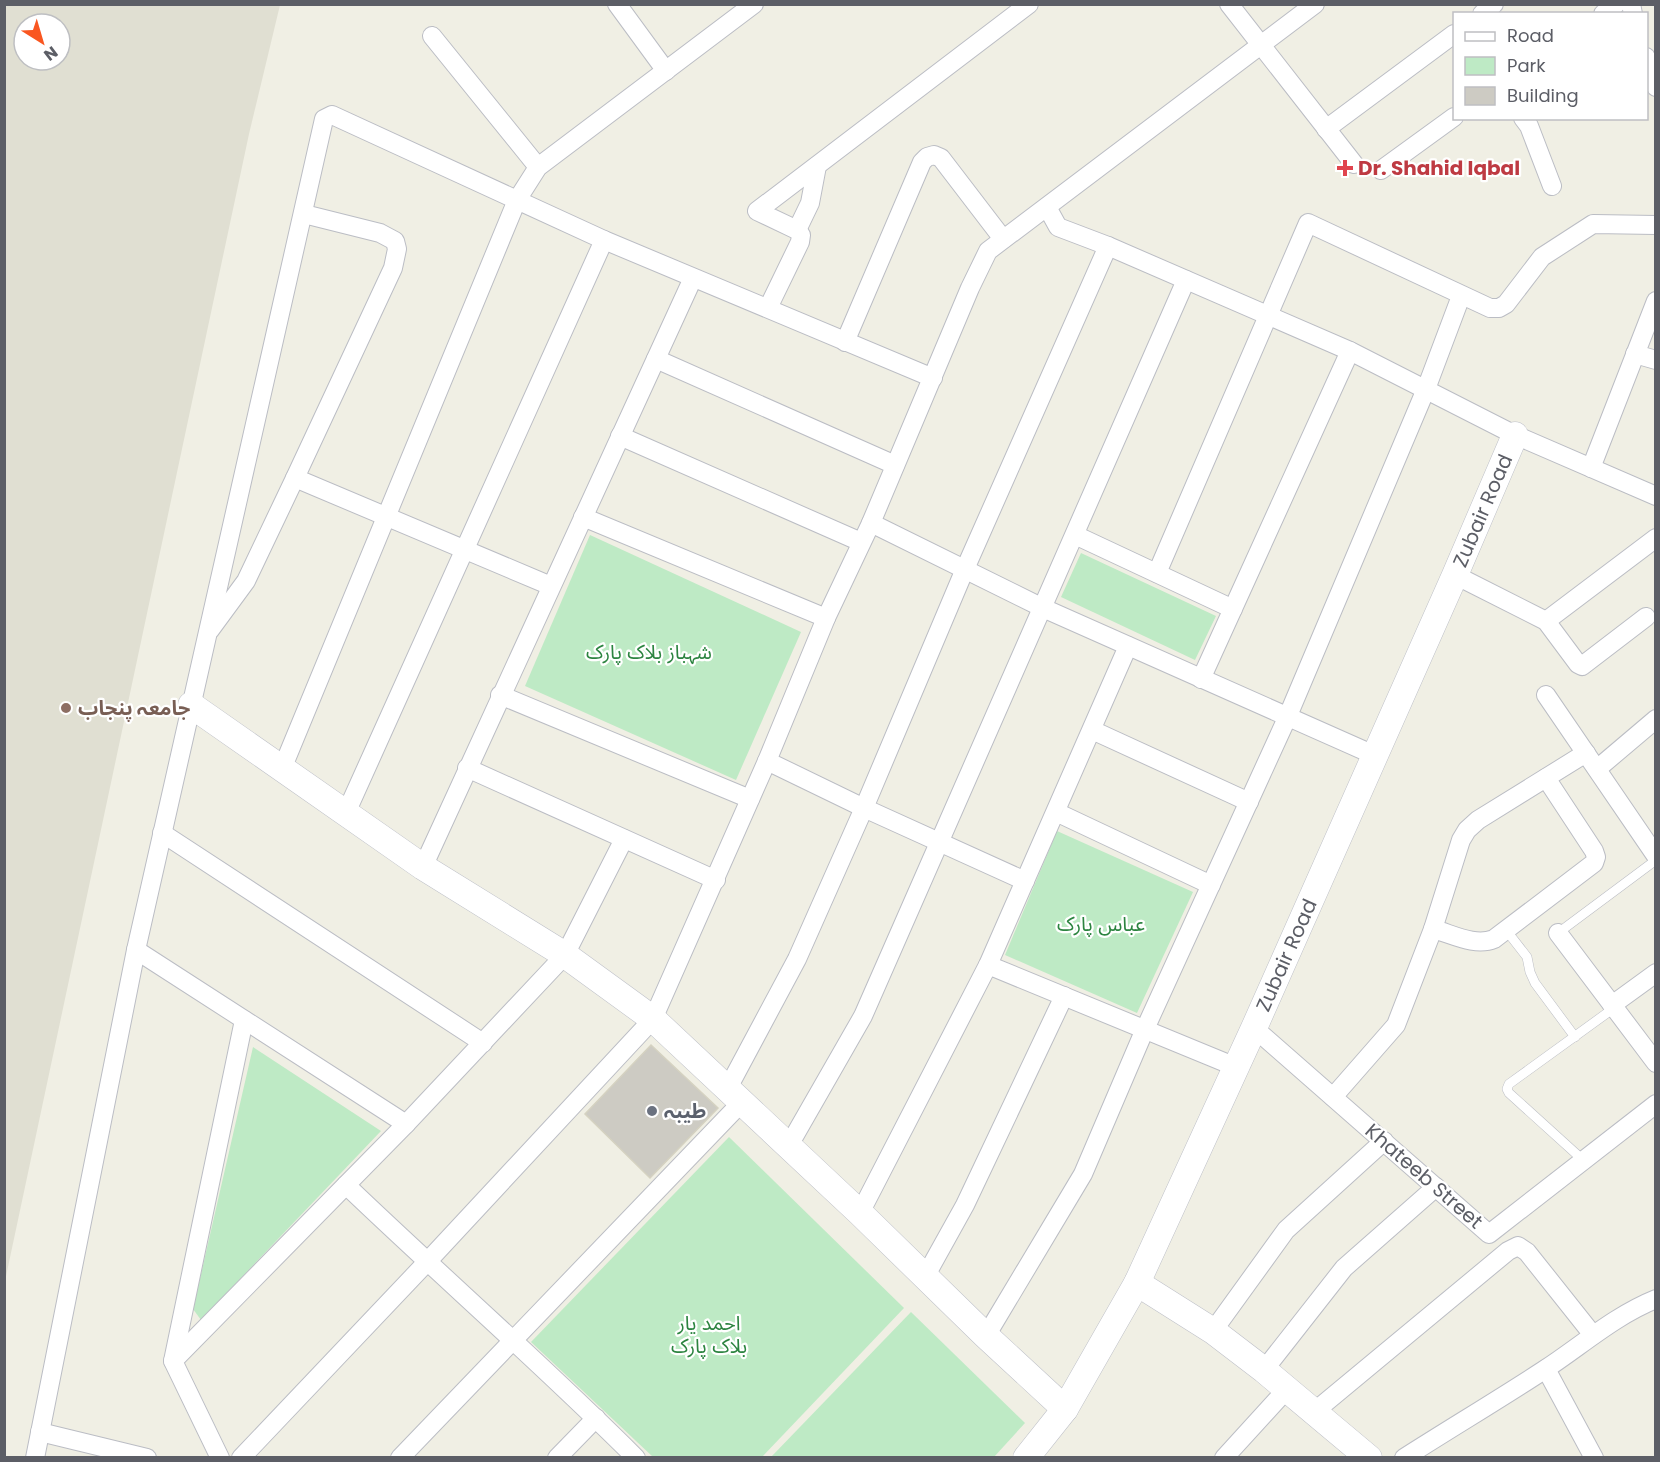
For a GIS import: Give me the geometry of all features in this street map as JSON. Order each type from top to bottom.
[{"type":"street","points":[[617,4],[666,71]]},
{"type":"street","points":[[282,769],[517,200],[538,168],[754,4]]},
{"type":"street","points":[[768,308],[800,242],[801,235],[797,230],[757,211],[1029,4]]},
{"type":"street","points":[[1229,4],[1354,164]]},
{"type":"street","points":[[241,1458],[653,1020],[716,880],[826,618],[871,523],[970,288],[988,251],[1315,4]]},
{"type":"street","points":[[1326,129],[1453,35]]},
{"type":"street","points":[[432,36],[538,168]]},
{"type":"street","points":[[1648,60],[1655,83]]},
{"type":"street","points":[[36,1458],[136,950],[324,119],[332,116],[604,240],[933,378]]},
{"type":"street","points":[[1381,171],[1453,118]]},
{"type":"street","points":[[1525,120],[1552,186]]},
{"type":"street","points":[[845,342],[922,162],[927,157],[934,154],[940,158],[1003,239]]},
{"type":"street","points":[[797,230],[810,203],[817,166]]},
{"type":"street","points":[[1047,207],[1058,227],[1108,246],[1350,351],[1515,435],[1656,496]]},
{"type":"street","points":[[206,636],[246,581],[393,268],[398,249],[395,241],[380,233],[304,214]]},
{"type":"street","points":[[1157,573],[1308,223],[1490,308],[1498,308],[1506,304],[1542,257],[1593,224],[1656,225]]},
{"type":"street","points":[[346,813],[604,240]]},
{"type":"street","points":[[400,1458],[512,1341],[735,1095],[864,808],[965,569],[1108,246]]},
{"type":"street","points":[[423,867],[693,278]]},
{"type":"street","points":[[788,1147],[863,1016],[1186,280]]},
{"type":"street","points":[[986,1336],[1083,1174],[1145,1029],[1287,718],[1426,389],[1461,296]]},
{"type":"street","points":[[1591,468],[1656,301]]},
{"type":"street","points":[[1201,679],[1350,351]]},
{"type":"street","points":[[1635,354],[1656,360]]},
{"type":"street","points":[[656,359],[895,465]]},
{"type":"street","name":"Zubair Road","points":[[1026,1458],[1065,1409],[1137,1283],[1254,1028],[1515,435]]},
{"type":"street","points":[[620,436],[861,542]]},
{"type":"street","points":[[295,478],[551,586]]},
{"type":"street","points":[[583,517],[826,618]]},
{"type":"street","points":[[871,523],[1043,608],[1374,755]]},
{"type":"street","points":[[1075,535],[1233,609]]},
{"type":"street","points":[[1546,621],[1656,538]]},
{"type":"street","points":[[1455,575],[1546,621],[1578,664],[1582,666],[1646,617]]},
{"type":"street","points":[[860,1214],[988,964],[1128,646]]},
{"type":"street","points":[[500,695],[750,800]]},
{"type":"street","points":[[1546,695],[1656,856]]},
{"type":"street","points":[[191,705],[423,867],[565,955],[653,1020],[1065,1409]]},
{"type":"street","points":[[1597,769],[1656,719]]},
{"type":"street","points":[[1092,730],[1249,802]]},
{"type":"street","points":[[1333,1097],[1396,1024],[1433,929],[1461,840],[1467,830],[1478,820],[1586,753]]},
{"type":"street","points":[[767,761],[1025,882]]},
{"type":"street","points":[[467,768],[716,880]]},
{"type":"street","points":[[1433,929],[1485,943],[1494,939],[1594,863],[1596,857],[1594,851],[1546,778]]},
{"type":"street","points":[[1056,812],[1211,885]]},
{"type":"street","points":[[162,833],[483,1043]]},
{"type":"street","points":[[173,1361],[406,1125],[565,955],[624,839]]},
{"type":"street","points":[[1558,933],[1656,1063]]},
{"type":"street","points":[[136,950],[406,1125]]},
{"type":"street","points":[[988,964],[1236,1067]]},
{"type":"street","points":[[1613,1007],[1656,973]]},
{"type":"street","points":[[925,1277],[965,1205],[1064,996]]},
{"type":"street","points":[[220,1458],[173,1361],[244,1020]]},
{"type":"street","name":"Khateeb Street","points":[[1254,1028],[1490,1234],[1656,1104]]},
{"type":"street","points":[[1213,1331],[1286,1230],[1384,1141]]},
{"type":"street","points":[[346,1185],[636,1458]]},
{"type":"street","points":[[1264,1370],[1344,1268],[1436,1187]]},
{"type":"street","points":[[1490,1234],[1508,1251]]},
{"type":"street","points":[[1314,1412],[1508,1251],[1518,1246],[1527,1252],[1593,1335]]},
{"type":"street","points":[[1137,1283],[1213,1331],[1264,1370],[1369,1458]]},
{"type":"street","points":[[1404,1458],[1546,1369],[1593,1335],[1636,1308],[1656,1299]]},
{"type":"street","points":[[1546,1369],[1594,1458]]},
{"type":"street","points":[[1224,1458],[1287,1389]]},
{"type":"street","points":[[557,1458],[596,1418]]},
{"type":"street","points":[[40,1432],[147,1458]]},
{"type":"lane","points":[[1558,933],[1656,860]]},
{"type":"lane","points":[[1506,930],[1527,957],[1535,983],[1575,1036]]},
{"type":"lane","points":[[1583,1160],[1507,1089],[1509,1084],[1613,1007]]},
{"type":"shaded area","name":"جامعہ پنجاب","points":[[5,4],[280,5],[249,134],[5,1281]]},
{"type":"green space","name":"شہباز بلاک پارک","points":[[590,535],[801,632],[736,780],[525,686]]},
{"type":"green space","points":[[1081,553],[1216,616],[1195,660],[1061,597]]},
{"type":"green space","name":"عباس پارک","points":[[1057,831],[1193,892],[1137,1013],[1005,955]]},
{"type":"green space","points":[[253,1047],[381,1131],[201,1320],[193,1309]]},
{"type":"green space","name":"احمد یار بلاک پارک","points":[[729,1137],[904,1308],[762,1457],[653,1457],[531,1342]]},
{"type":"green space","points":[[911,1312],[1025,1423],[994,1457],[771,1457]]},
{"type":"building","name":"طیبہ","points":[[651,1045],[718,1108],[650,1178],[585,1114]]},
{"type":"place","name":"Dr. Shahid Iqbal","points":[[1345,168]]},
{"type":"place","name":"جامعہ پنجاب","points":[[66,708]]},
{"type":"place","name":"طیبہ","points":[[652,1111]]}]
